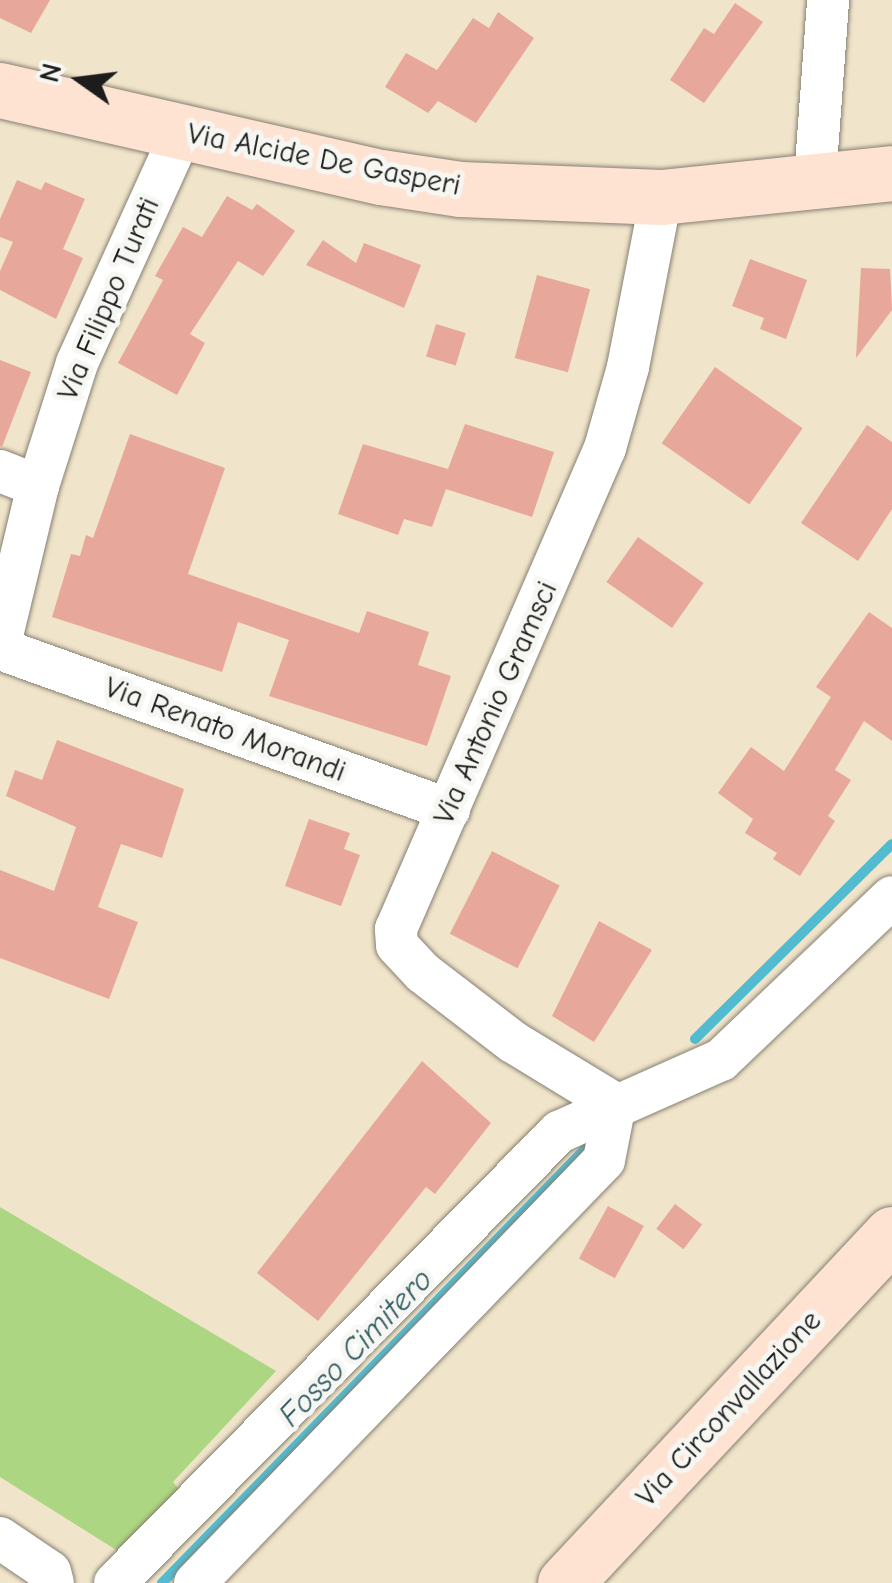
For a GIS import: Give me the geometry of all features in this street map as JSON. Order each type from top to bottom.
[{"type":"street","points":[[815,179],[828,0]]},
{"type":"street","name":"Via Alcide De Gasperi","points":[[0,90],[381,177],[460,190],[661,197],[892,174]]},
{"type":"street","name":"Via Filippo Turati","points":[[0,647],[19,479],[77,363],[182,132]]},
{"type":"street","name":"Via Antonio Gramsci","points":[[616,1104],[513,1042],[423,973],[397,945],[404,907],[450,810],[605,448],[628,367],[661,197]]},
{"type":"street","name":"Via Renato Morandi","points":[[0,647],[450,810]]},
{"type":"street","points":[[115,1583],[560,1132],[721,1060],[892,897]]},
{"type":"street","points":[[196,1583],[604,1160],[616,1104]]},
{"type":"street","name":"Via Circonvallazione","points":[[565,1583],[892,1234]]},
{"type":"street","points":[[0,1538],[50,1572],[53,1583]]},
{"type":"green space","points":[[0,1207],[276,1371],[173,1482],[181,1492],[121,1553],[0,1477]]},
{"type":"building","points":[[0,0],[50,0],[31,33],[0,18]]},
{"type":"building","points":[[735,3],[763,22],[704,103],[670,80],[704,28],[714,34]]},
{"type":"building","points":[[498,12],[534,38],[476,123],[438,101],[428,113],[385,87],[406,53],[437,70],[473,18],[489,28]]},
{"type":"building","points":[[17,180],[41,190],[45,182],[85,199],[63,249],[83,258],[56,319],[0,290],[0,271],[13,242],[0,237],[0,219]]},
{"type":"building","points":[[227,196],[252,210],[257,204],[295,231],[263,276],[238,261],[190,334],[205,343],[177,395],[118,363],[163,280],[155,276],[183,227],[202,237]]},
{"type":"building","points":[[323,240],[356,263],[364,243],[421,265],[404,308],[306,265]]},
{"type":"building","points":[[750,259],[807,280],[786,339],[760,329],[764,318],[732,306]]},
{"type":"building","points":[[861,268],[890,269],[892,310],[856,358]]},
{"type":"building","points":[[537,275],[590,289],[568,372],[515,358]]},
{"type":"building","points":[[436,324],[466,333],[456,366],[426,357]]},
{"type":"building","points":[[0,360],[31,372],[2,447],[0,446]]},
{"type":"building","points":[[715,367],[803,428],[749,505],[662,443]]},
{"type":"building","points":[[465,424],[554,452],[532,517],[446,489],[432,527],[404,519],[398,535],[338,514],[363,444],[448,469]]},
{"type":"building","points":[[867,425],[892,442],[892,509],[858,561],[801,523]]},
{"type":"building","points":[[130,434],[225,468],[188,574],[359,633],[367,611],[429,632],[418,665],[451,676],[427,746],[269,696],[289,640],[238,622],[222,672],[52,617],[71,554],[80,556],[86,535],[93,538]]},
{"type":"building","points":[[638,537],[704,583],[672,628],[606,582]]},
{"type":"building","points":[[869,612],[892,628],[892,741],[864,721],[835,770],[851,780],[828,816],[835,821],[800,876],[773,859],[777,853],[745,833],[753,819],[718,793],[751,747],[784,771],[831,697],[816,687]]},
{"type":"building","points":[[57,740],[184,789],[162,858],[121,844],[98,907],[138,922],[109,999],[0,958],[0,870],[54,891],[76,827],[6,796],[15,770],[42,780]]},
{"type":"building","points":[[309,819],[350,833],[344,849],[360,855],[341,906],[285,886]]},
{"type":"building","points":[[492,851],[560,886],[517,968],[450,934]]},
{"type":"building","points":[[599,921],[652,950],[594,1042],[552,1016]]},
{"type":"building","points":[[422,1061],[491,1123],[435,1194],[426,1187],[318,1321],[257,1273]]},
{"type":"building","points":[[675,1204],[702,1224],[683,1249],[656,1229]]},
{"type":"building","points":[[608,1206],[644,1226],[615,1278],[579,1258]]},
{"type":"waterway","name":"Fosso Cimitero","points":[[695,1039],[892,844]]},
{"type":"waterway","name":"Fosso Cimitero","points":[[162,1583],[585,1149]]}]
